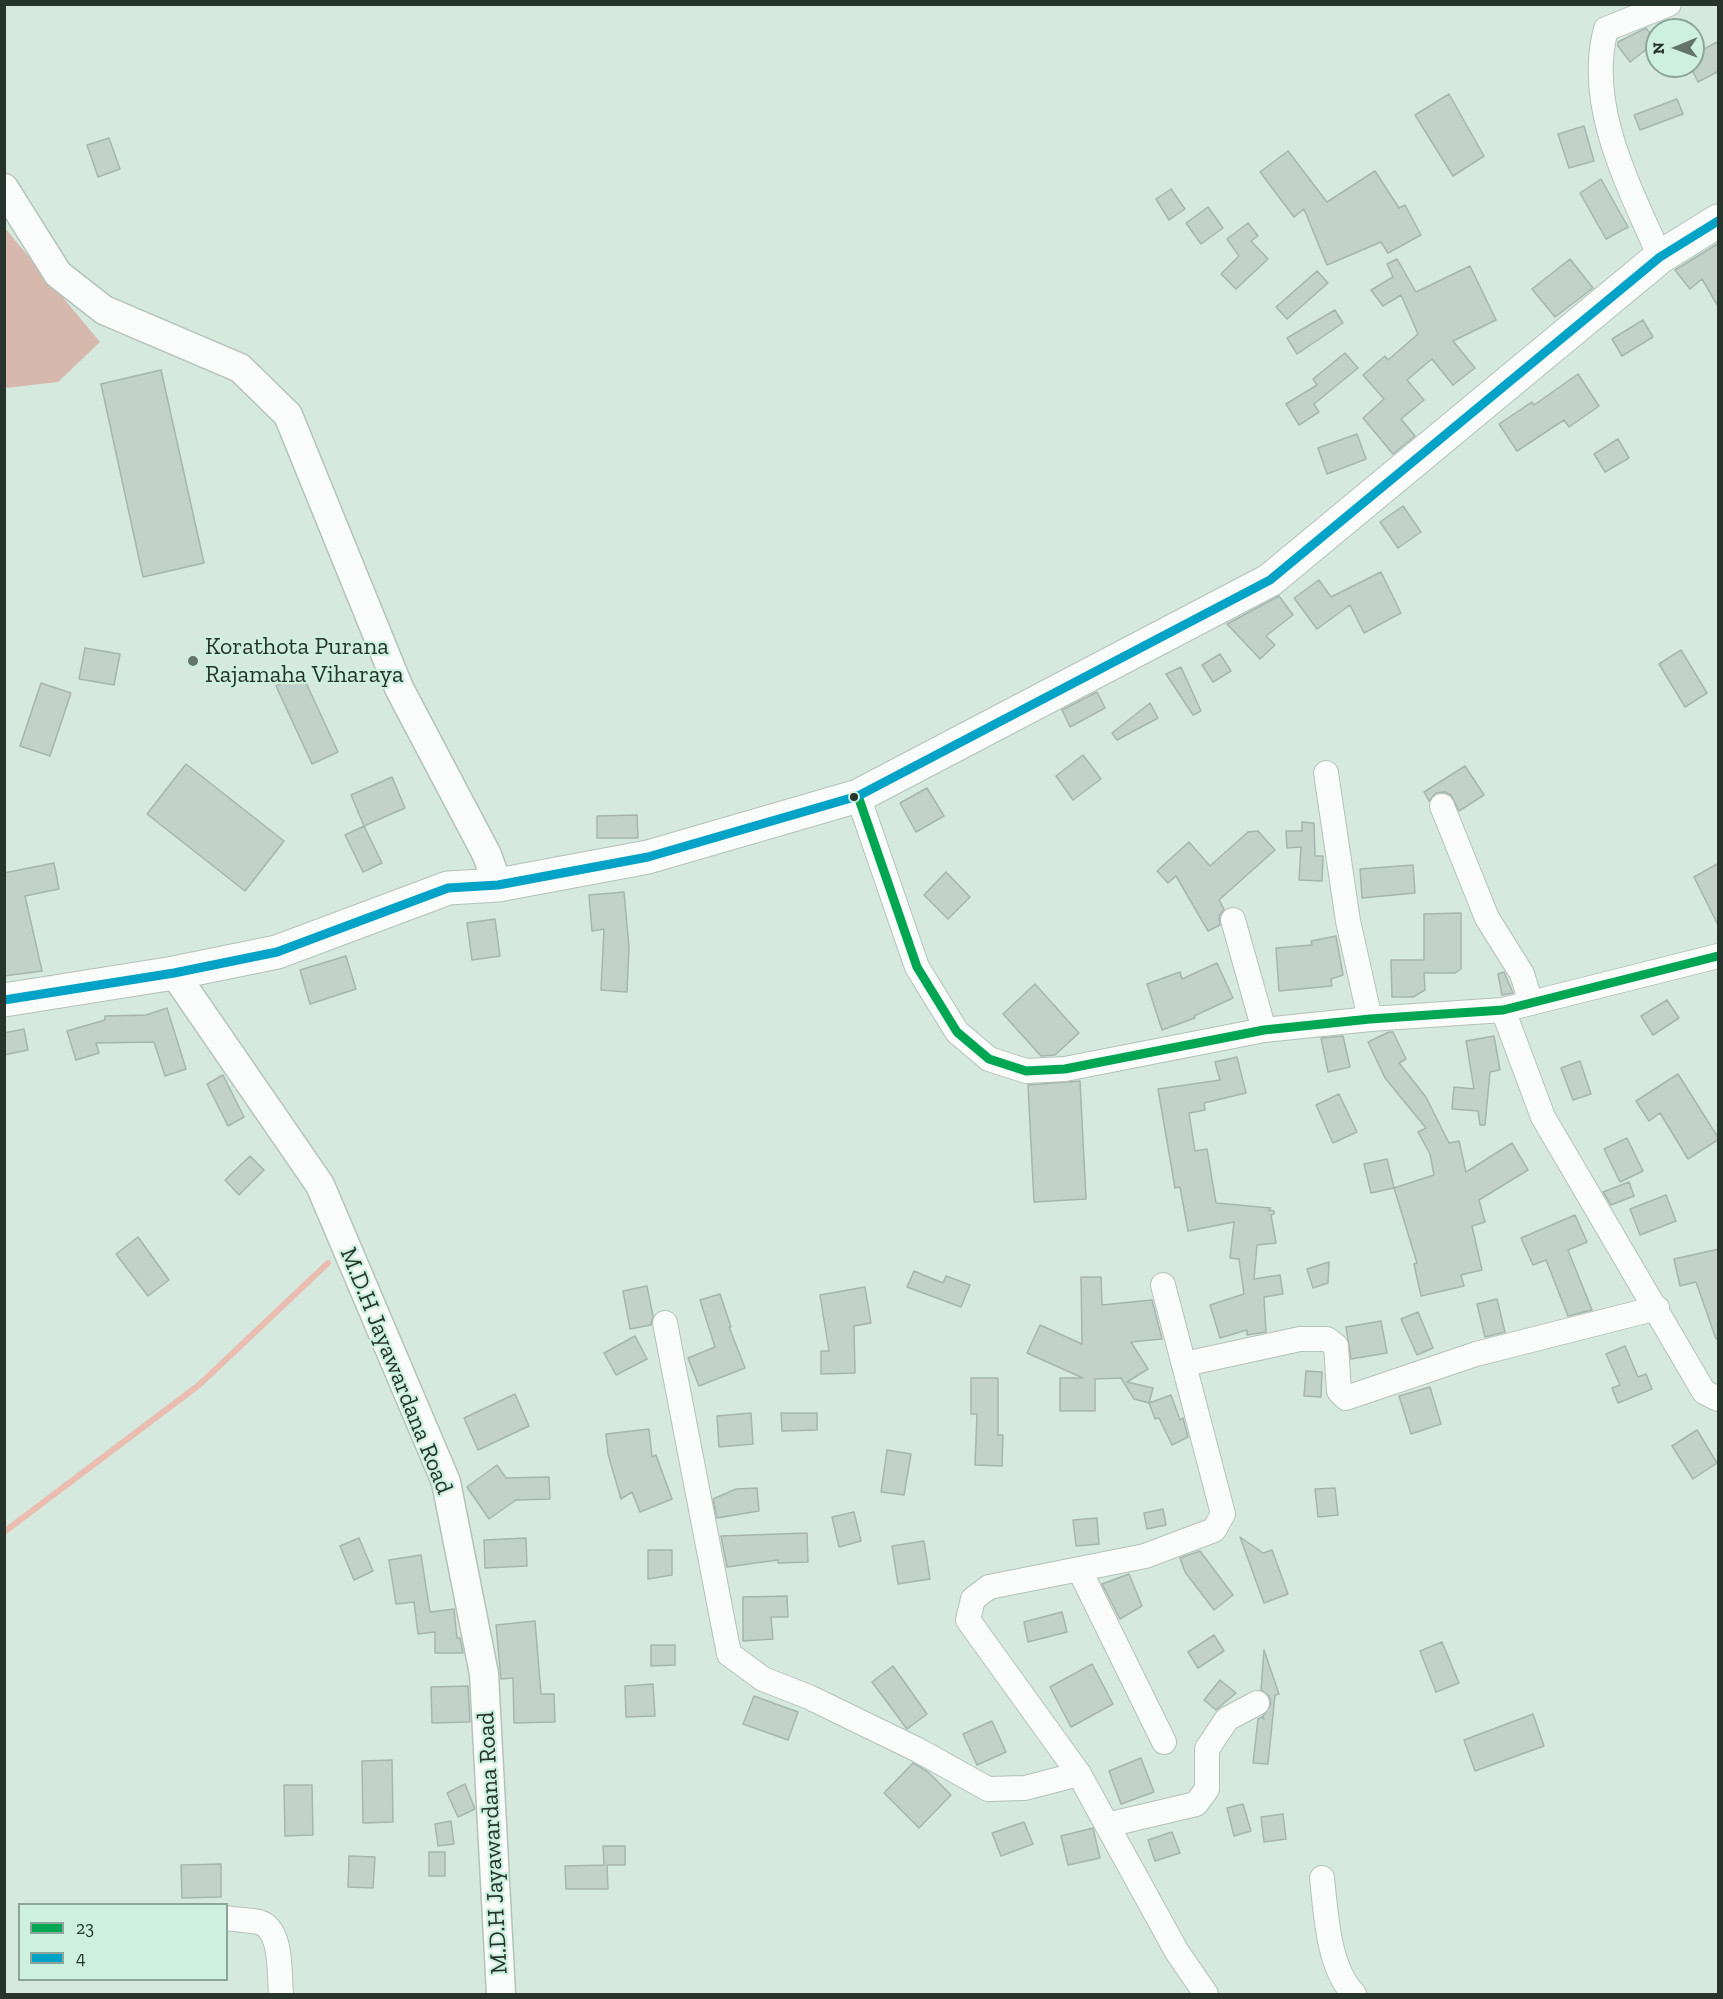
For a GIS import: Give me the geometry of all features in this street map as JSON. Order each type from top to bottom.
[{"type":"main road","points":[[4,1000],[174,973],[277,952],[448,888],[498,885],[648,856],[858,796],[1270,580],[1660,257],[1719,221]]},
{"type":"street","points":[[1660,257],[1607,126],[1599,53],[1605,29],[1669,4]]},
{"type":"street","points":[[4,188],[58,274],[104,310],[240,368],[288,416],[399,688],[487,855],[498,885]]},
{"type":"street","points":[[1326,773],[1348,921],[1370,1019]]},
{"type":"street","points":[[858,796],[917,967],[957,1032],[989,1059],[1026,1071],[1065,1069],[1264,1030],[1370,1019],[1503,1010],[1719,956]]},
{"type":"street","points":[[1442,806],[1487,918],[1522,974],[1531,1003]]},
{"type":"street","points":[[1233,920],[1264,1030]]},
{"type":"street","name":"M.D.H Jayawardana Road","points":[[174,973],[320,1185],[446,1482],[484,1674],[501,1995]]},
{"type":"street","points":[[1503,1010],[1543,1117],[1657,1308],[1704,1392],[1719,1399]]},
{"type":"street","points":[[1163,1285],[1223,1514],[1214,1530],[1145,1556],[1080,1571],[989,1587],[973,1599],[968,1620],[1079,1774],[1177,1952],[1206,1995]]},
{"type":"street","points":[[1185,1364],[1300,1339],[1327,1339],[1336,1346],[1339,1391],[1346,1398],[1476,1353],[1657,1308]]},
{"type":"street","points":[[665,1323],[729,1654],[763,1680],[809,1697],[918,1750],[988,1789],[1025,1788],[1079,1774]]},
{"type":"street","points":[[1080,1571],[1164,1742]]},
{"type":"street","points":[[1107,1825],[1196,1804],[1208,1789],[1207,1749],[1227,1719],[1257,1703]]},
{"type":"street","points":[[1322,1878],[1328,1935],[1346,1986],[1354,1995]]},
{"type":"street","points":[[228,1918],[259,1923],[271,1930],[276,1944],[281,1995]]},
{"type":"shaded area","points":[[4,227],[100,342],[58,382],[5,388]]},
{"type":"building","points":[[1645,28],[1645,50],[1630,62],[1618,46],[1618,42]]},
{"type":"building","points":[[1719,41],[1719,71],[1698,82],[1696,78],[1705,78],[1705,49]]},
{"type":"building","points":[[1449,94],[1484,156],[1453,176],[1415,115]]},
{"type":"building","points":[[1677,99],[1683,114],[1640,130],[1634,115]]},
{"type":"building","points":[[1584,126],[1594,161],[1569,168],[1558,134]]},
{"type":"building","points":[[109,138],[120,169],[98,177],[87,145]]},
{"type":"building","points":[[1288,151],[1327,202],[1375,171],[1399,208],[1405,205],[1421,235],[1388,253],[1381,242],[1327,265],[1304,209],[1294,217],[1260,172]]},
{"type":"building","points":[[1601,179],[1628,227],[1606,239],[1580,193]]},
{"type":"building","points":[[1171,189],[1185,209],[1169,220],[1156,199]]},
{"type":"building","points":[[1208,207],[1223,228],[1201,244],[1186,223]]},
{"type":"building","points":[[1248,223],[1258,236],[1251,241],[1268,259],[1236,289],[1221,274],[1239,256],[1227,239]]},
{"type":"building","points":[[1719,243],[1719,308],[1702,279],[1690,289],[1675,270]]},
{"type":"building","points":[[1397,259],[1416,292],[1470,266],[1496,320],[1453,341],[1475,368],[1453,385],[1432,359],[1407,380],[1424,400],[1401,419],[1415,436],[1393,454],[1363,418],[1384,399],[1363,375],[1385,356],[1388,360],[1418,334],[1401,295],[1383,306],[1371,290],[1393,277],[1387,264]]},
{"type":"building","points":[[1570,259],[1593,288],[1555,317],[1532,289]]},
{"type":"building","points":[[1317,271],[1328,283],[1287,319],[1276,307]]},
{"type":"building","points":[[1335,310],[1343,323],[1297,354],[1287,338]]},
{"type":"building","points":[[1643,320],[1653,337],[1622,356],[1612,339]]},
{"type":"building","points":[[1345,353],[1358,368],[1314,404],[1319,412],[1299,425],[1286,404],[1317,385],[1313,379]]},
{"type":"building","points":[[161,370],[204,563],[143,577],[101,384]]},
{"type":"building","points":[[1578,374],[1599,406],[1569,427],[1564,420],[1517,451],[1499,424],[1532,402],[1534,405]]},
{"type":"building","points":[[1357,434],[1366,459],[1327,474],[1318,448]]},
{"type":"building","points":[[1618,439],[1629,458],[1605,472],[1594,454]]},
{"type":"building","points":[[1403,506],[1421,532],[1398,548],[1380,522]]},
{"type":"building","points":[[1381,572],[1401,613],[1364,633],[1350,605],[1317,629],[1294,598],[1319,580],[1331,597]]},
{"type":"building","points":[[1279,596],[1293,615],[1266,636],[1275,645],[1260,659],[1227,624]]},
{"type":"building","points":[[85,648],[120,654],[114,685],[79,679]]},
{"type":"building","points":[[1681,650],[1707,693],[1685,707],[1659,664]]},
{"type":"building","points":[[1220,654],[1231,671],[1213,682],[1202,665]]},
{"type":"building","points":[[1181,667],[1201,711],[1193,715],[1166,674]]},
{"type":"building","points":[[302,674],[338,752],[312,764],[276,686]]},
{"type":"building","points":[[41,683],[71,693],[50,756],[20,746]]},
{"type":"building","points":[[1097,692],[1105,708],[1070,727],[1062,710]]},
{"type":"building","points":[[1150,703],[1158,718],[1117,740],[1112,733]]},
{"type":"building","points":[[1083,755],[1101,779],[1073,800],[1056,776]]},
{"type":"building","points":[[186,764],[284,841],[245,891],[147,814]]},
{"type":"building","points":[[1465,766],[1484,795],[1459,811],[1451,795],[1445,792],[1436,793],[1429,801],[1424,792]]},
{"type":"building","points":[[392,777],[405,808],[364,826],[351,795]]},
{"type":"building","points":[[927,788],[944,816],[916,832],[900,803]]},
{"type":"building","points":[[637,815],[638,838],[597,838],[597,816]]},
{"type":"building","points":[[1302,822],[1314,823],[1315,856],[1323,856],[1322,881],[1299,880],[1301,847],[1287,848],[1286,831],[1302,831]]},
{"type":"building","points":[[364,826],[382,863],[363,872],[345,835]]},
{"type":"building","points":[[1258,831],[1275,850],[1219,900],[1224,909],[1219,916],[1220,925],[1208,931],[1176,876],[1168,883],[1157,871],[1189,842],[1210,866],[1248,832]]},
{"type":"building","points":[[54,863],[59,889],[25,896],[42,971],[4,976],[4,873]]},
{"type":"building","points":[[1719,863],[1719,927],[1694,877]]},
{"type":"building","points":[[1413,865],[1415,893],[1362,898],[1360,869]]},
{"type":"building","points":[[946,872],[970,897],[948,919],[924,895]]},
{"type":"building","points":[[624,892],[629,947],[627,992],[601,990],[604,929],[592,931],[589,895]]},
{"type":"building","points":[[1461,913],[1461,969],[1455,973],[1424,973],[1425,990],[1413,997],[1392,997],[1391,960],[1424,960],[1424,914]]},
{"type":"building","points":[[495,919],[500,956],[472,960],[467,923]]},
{"type":"building","points":[[1336,936],[1343,975],[1331,979],[1332,986],[1279,991],[1276,948],[1312,945],[1311,941]]},
{"type":"building","points":[[346,956],[356,989],[310,1004],[300,970]]},
{"type":"building","points":[[1217,963],[1233,998],[1194,1016],[1195,1018],[1162,1030],[1147,984],[1180,972],[1182,979]]},
{"type":"building","points":[[1504,972],[1513,993],[1502,995],[1498,974]]},
{"type":"building","points":[[1035,984],[1079,1033],[1055,1055],[1041,1056],[1003,1014]]},
{"type":"building","points":[[1667,1000],[1679,1018],[1653,1035],[1641,1016]]},
{"type":"building","points":[[167,1008],[186,1069],[165,1076],[154,1042],[96,1043],[99,1053],[76,1060],[67,1031],[105,1020],[105,1016],[146,1015]]},
{"type":"building","points":[[24,1029],[28,1050],[4,1055],[4,1033]]},
{"type":"building","points":[[1393,1032],[1406,1059],[1399,1063],[1426,1097],[1449,1143],[1459,1141],[1466,1172],[1512,1143],[1528,1170],[1479,1200],[1485,1222],[1472,1226],[1482,1270],[1461,1275],[1464,1286],[1421,1296],[1414,1264],[1417,1263],[1394,1188],[1434,1175],[1430,1154],[1418,1132],[1426,1128],[1385,1078],[1368,1042]]},
{"type":"building","points":[[1343,1036],[1350,1067],[1328,1072],[1321,1038]]},
{"type":"building","points":[[1494,1036],[1500,1070],[1490,1072],[1485,1125],[1480,1125],[1478,1111],[1452,1109],[1454,1087],[1474,1089],[1466,1041]]},
{"type":"building","points":[[1237,1057],[1246,1093],[1204,1103],[1205,1110],[1189,1113],[1195,1151],[1207,1149],[1216,1203],[1271,1208],[1268,1210],[1274,1211],[1271,1215],[1276,1243],[1257,1245],[1254,1279],[1280,1275],[1283,1294],[1264,1297],[1266,1332],[1247,1335],[1247,1330],[1220,1338],[1210,1305],[1244,1294],[1239,1259],[1230,1258],[1234,1222],[1188,1231],[1180,1187],[1175,1188],[1158,1089],[1220,1080],[1215,1062]]},
{"type":"building","points":[[1580,1061],[1591,1094],[1573,1100],[1561,1068]]},
{"type":"building","points":[[1678,1074],[1719,1139],[1688,1159],[1660,1113],[1649,1121],[1636,1101]]},
{"type":"building","points":[[223,1075],[244,1117],[228,1126],[207,1084]]},
{"type":"building","points":[[1080,1081],[1086,1199],[1034,1202],[1028,1085]]},
{"type":"building","points":[[1339,1094],[1357,1132],[1333,1143],[1316,1105]]},
{"type":"building","points":[[1627,1138],[1643,1171],[1620,1182],[1604,1149]]},
{"type":"building","points":[[250,1156],[264,1170],[239,1195],[225,1180]]},
{"type":"building","points":[[1387,1159],[1394,1188],[1371,1193],[1364,1164]]},
{"type":"building","points":[[1629,1182],[1634,1196],[1611,1205],[1603,1192]]},
{"type":"building","points":[[1666,1195],[1676,1221],[1640,1235],[1630,1209]]},
{"type":"building","points":[[1575,1215],[1587,1242],[1568,1250],[1592,1310],[1568,1316],[1546,1260],[1533,1265],[1521,1238]]},
{"type":"building","points":[[138,1237],[169,1280],[148,1296],[116,1254]]},
{"type":"building","points":[[1719,1249],[1719,1339],[1716,1339],[1696,1282],[1680,1286],[1674,1259]]},
{"type":"building","points":[[1329,1262],[1328,1283],[1313,1288],[1307,1269]]},
{"type":"building","points":[[914,1271],[943,1283],[946,1276],[970,1285],[961,1307],[907,1287]]},
{"type":"building","points":[[1081,1277],[1101,1277],[1102,1305],[1152,1300],[1162,1339],[1131,1342],[1148,1369],[1127,1382],[1153,1388],[1149,1403],[1134,1399],[1121,1378],[1095,1379],[1095,1411],[1060,1411],[1060,1378],[1083,1378],[1027,1353],[1040,1325],[1082,1344]]},
{"type":"building","points":[[647,1286],[653,1316],[651,1325],[630,1329],[623,1291]]},
{"type":"building","points":[[865,1287],[871,1323],[854,1326],[855,1373],[821,1374],[821,1351],[829,1351],[820,1295]]},
{"type":"building","points":[[720,1294],[731,1327],[729,1327],[745,1368],[699,1386],[688,1358],[715,1347],[700,1300]]},
{"type":"building","points":[[1497,1299],[1505,1332],[1485,1337],[1477,1304]]},
{"type":"building","points":[[1418,1312],[1433,1348],[1417,1355],[1401,1319]]},
{"type":"building","points":[[1381,1321],[1387,1353],[1351,1359],[1346,1327]]},
{"type":"building","points":[[635,1336],[647,1359],[616,1375],[604,1353]]},
{"type":"building","points":[[1625,1346],[1638,1377],[1646,1374],[1652,1389],[1618,1403],[1612,1388],[1620,1385],[1606,1354]]},
{"type":"building","points":[[1306,1371],[1322,1372],[1321,1397],[1304,1396]]},
{"type":"building","points":[[971,1378],[998,1378],[998,1435],[1003,1435],[1002,1466],[975,1465],[977,1414],[971,1414]]},
{"type":"building","points":[[1430,1387],[1441,1424],[1411,1434],[1399,1396]]},
{"type":"building","points":[[515,1394],[529,1426],[478,1450],[464,1418]]},
{"type":"building","points":[[1171,1395],[1180,1420],[1183,1418],[1188,1437],[1172,1445],[1159,1418],[1155,1419],[1149,1403]]},
{"type":"building","points":[[751,1413],[753,1444],[719,1447],[717,1416]]},
{"type":"building","points":[[781,1413],[817,1413],[817,1430],[782,1431]]},
{"type":"building","points":[[649,1429],[652,1457],[656,1455],[672,1499],[640,1512],[632,1492],[621,1499],[608,1454],[606,1434]]},
{"type":"building","points":[[1697,1430],[1717,1463],[1693,1479],[1672,1446]]},
{"type":"building","points":[[887,1450],[911,1454],[904,1495],[881,1492]]},
{"type":"building","points":[[497,1465],[506,1478],[549,1477],[550,1499],[516,1500],[489,1519],[467,1487]]},
{"type":"building","points":[[757,1488],[759,1511],[717,1518],[713,1499],[736,1489]]},
{"type":"building","points":[[1335,1488],[1338,1515],[1318,1517],[1315,1489]]},
{"type":"building","points":[[1163,1509],[1166,1525],[1147,1529],[1144,1513]]},
{"type":"building","points":[[854,1512],[861,1541],[839,1547],[832,1517]]},
{"type":"building","points":[[1097,1518],[1099,1544],[1076,1546],[1073,1520]]},
{"type":"building","points":[[807,1533],[808,1562],[778,1563],[778,1560],[727,1567],[721,1536]]},
{"type":"building","points":[[1240,1537],[1263,1553],[1272,1550],[1288,1594],[1264,1603]]},
{"type":"building","points":[[359,1538],[373,1571],[354,1580],[340,1546]]},
{"type":"building","points":[[526,1538],[527,1566],[485,1568],[484,1540]]},
{"type":"building","points":[[924,1541],[930,1579],[898,1584],[892,1546]]},
{"type":"building","points":[[648,1550],[672,1550],[672,1575],[648,1579]]},
{"type":"building","points":[[1200,1551],[1233,1595],[1214,1610],[1185,1572],[1180,1558]]},
{"type":"building","points":[[421,1555],[430,1612],[454,1609],[457,1638],[460,1638],[463,1653],[435,1653],[435,1632],[418,1634],[414,1602],[396,1604],[389,1560]]},
{"type":"building","points":[[1129,1574],[1142,1606],[1120,1619],[1102,1584]]},
{"type":"building","points":[[787,1596],[788,1617],[771,1617],[773,1639],[743,1641],[743,1597]]},
{"type":"building","points":[[1062,1612],[1067,1632],[1028,1642],[1024,1622]]},
{"type":"building","points":[[535,1621],[541,1694],[554,1694],[555,1722],[514,1723],[513,1678],[501,1679],[496,1625]]},
{"type":"building","points":[[1214,1635],[1224,1651],[1198,1668],[1188,1652]]},
{"type":"building","points":[[1442,1642],[1459,1683],[1436,1692],[1420,1651]]},
{"type":"building","points":[[651,1645],[675,1645],[675,1665],[651,1666]]},
{"type":"building","points":[[1264,1650],[1279,1694],[1275,1695],[1268,1764],[1253,1763],[1258,1719],[1262,1717],[1264,1719],[1263,1716],[1271,1704],[1269,1696],[1261,1690]]},
{"type":"building","points":[[1092,1664],[1113,1704],[1071,1727],[1050,1687]]},
{"type":"building","points":[[893,1666],[927,1714],[907,1729],[872,1682]]},
{"type":"building","points":[[1220,1680],[1236,1693],[1216,1710],[1204,1700]]},
{"type":"building","points":[[653,1684],[655,1716],[626,1717],[625,1686]]},
{"type":"building","points":[[468,1686],[470,1722],[432,1723],[431,1687]]},
{"type":"building","points":[[754,1696],[798,1712],[788,1740],[743,1724]]},
{"type":"building","points":[[1533,1714],[1544,1746],[1475,1771],[1464,1740]]},
{"type":"building","points":[[992,1721],[1006,1752],[977,1765],[963,1734]]},
{"type":"building","points":[[1141,1758],[1154,1792],[1121,1804],[1109,1771]]},
{"type":"building","points":[[392,1760],[393,1822],[363,1823],[362,1761]]},
{"type":"building","points":[[913,1763],[928,1772],[951,1795],[919,1828],[884,1793]]},
{"type":"building","points":[[465,1784],[475,1809],[458,1817],[447,1793]]},
{"type":"building","points":[[284,1785],[312,1785],[313,1835],[285,1836]]},
{"type":"building","points":[[1243,1804],[1251,1831],[1234,1836],[1227,1808]]},
{"type":"building","points":[[1283,1814],[1286,1839],[1264,1842],[1261,1817]]},
{"type":"building","points":[[451,1821],[454,1844],[438,1846],[435,1824]]},
{"type":"building","points":[[1024,1822],[1033,1844],[1001,1856],[992,1833]]},
{"type":"building","points":[[1093,1828],[1100,1858],[1068,1865],[1061,1836]]},
{"type":"building","points":[[1172,1832],[1180,1853],[1155,1861],[1148,1840]]},
{"type":"building","points":[[603,1846],[625,1846],[625,1865],[607,1865],[608,1889],[566,1889],[565,1866],[604,1865]]},
{"type":"building","points":[[429,1852],[445,1852],[445,1876],[429,1876]]},
{"type":"building","points":[[349,1856],[375,1857],[373,1888],[348,1887]]},
{"type":"building","points":[[221,1864],[221,1897],[182,1898],[181,1865]]},
{"type":"waterway","points":[[4,1532],[199,1385],[328,1263]]},
{"type":"transit line","name":"4","points":[[4,1000],[174,973],[277,952],[448,888],[498,885],[648,857],[858,796],[1270,580],[1660,257],[1718,221]]},
{"type":"transit line","name":"23","points":[[858,796],[917,967],[957,1032],[989,1059],[1026,1071],[1065,1069],[1264,1030],[1370,1019],[1503,1010],[1718,956]]},
{"type":"place","name":"Korathota Purana Rajamaha Viharaya","points":[[193,661]]}]
